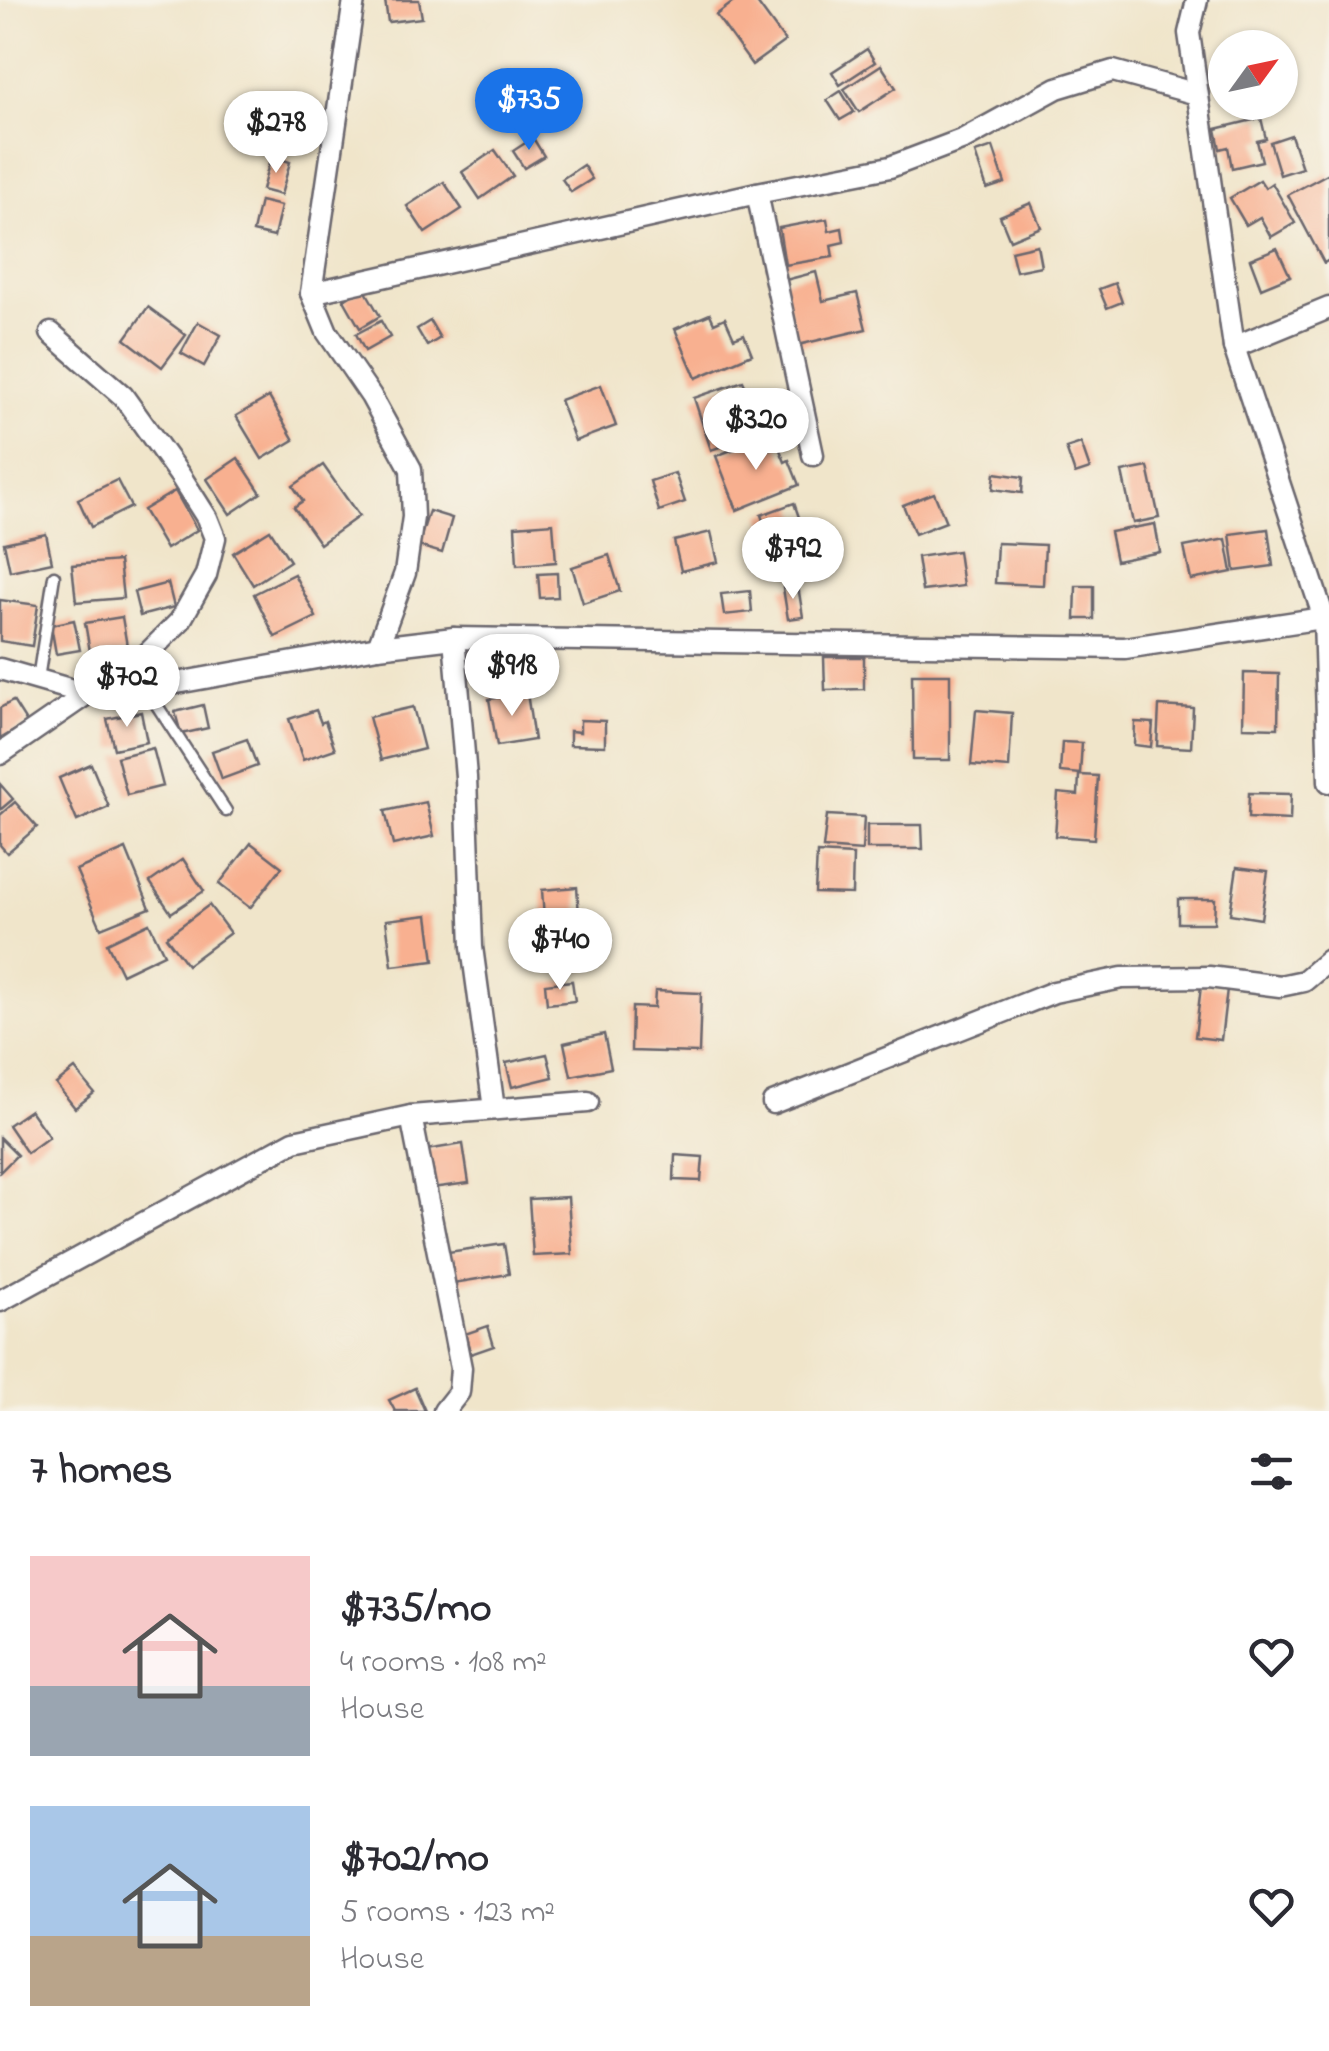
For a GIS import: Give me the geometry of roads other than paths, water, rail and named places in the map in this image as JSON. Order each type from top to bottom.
[{"type":"street","points":[[354,0],[311,293],[327,332],[371,396],[411,469],[413,517],[405,573],[378,647]]},
{"type":"street","points":[[1200,2],[1189,34],[1234,347],[1327,618],[1329,782]]},
{"type":"street","points":[[311,293],[757,193],[890,168],[964,139],[1057,88],[1114,71],[1198,94]]},
{"type":"street","points":[[757,193],[813,455]]},
{"type":"street","points":[[1234,347],[1329,308]]},
{"type":"street","points":[[51,334],[123,396],[182,477],[215,538],[206,575],[180,620],[112,689]]},
{"type":"street","points":[[0,754],[87,694],[454,638],[1125,648],[1327,618]]},
{"type":"street","points":[[454,638],[466,777],[472,946],[494,1109]]},
{"type":"street","points":[[0,669],[87,694]]},
{"type":"street","points":[[772,1102],[1054,992],[1122,978],[1209,978],[1280,986],[1304,981],[1329,960]]},
{"type":"street","points":[[0,1301],[294,1141],[411,1116],[588,1102]]},
{"type":"street","points":[[411,1116],[461,1368],[459,1392],[444,1411]]},
{"type":"lane","points":[[38,679],[54,576]]},
{"type":"lane","points":[[145,687],[226,811]]}]
